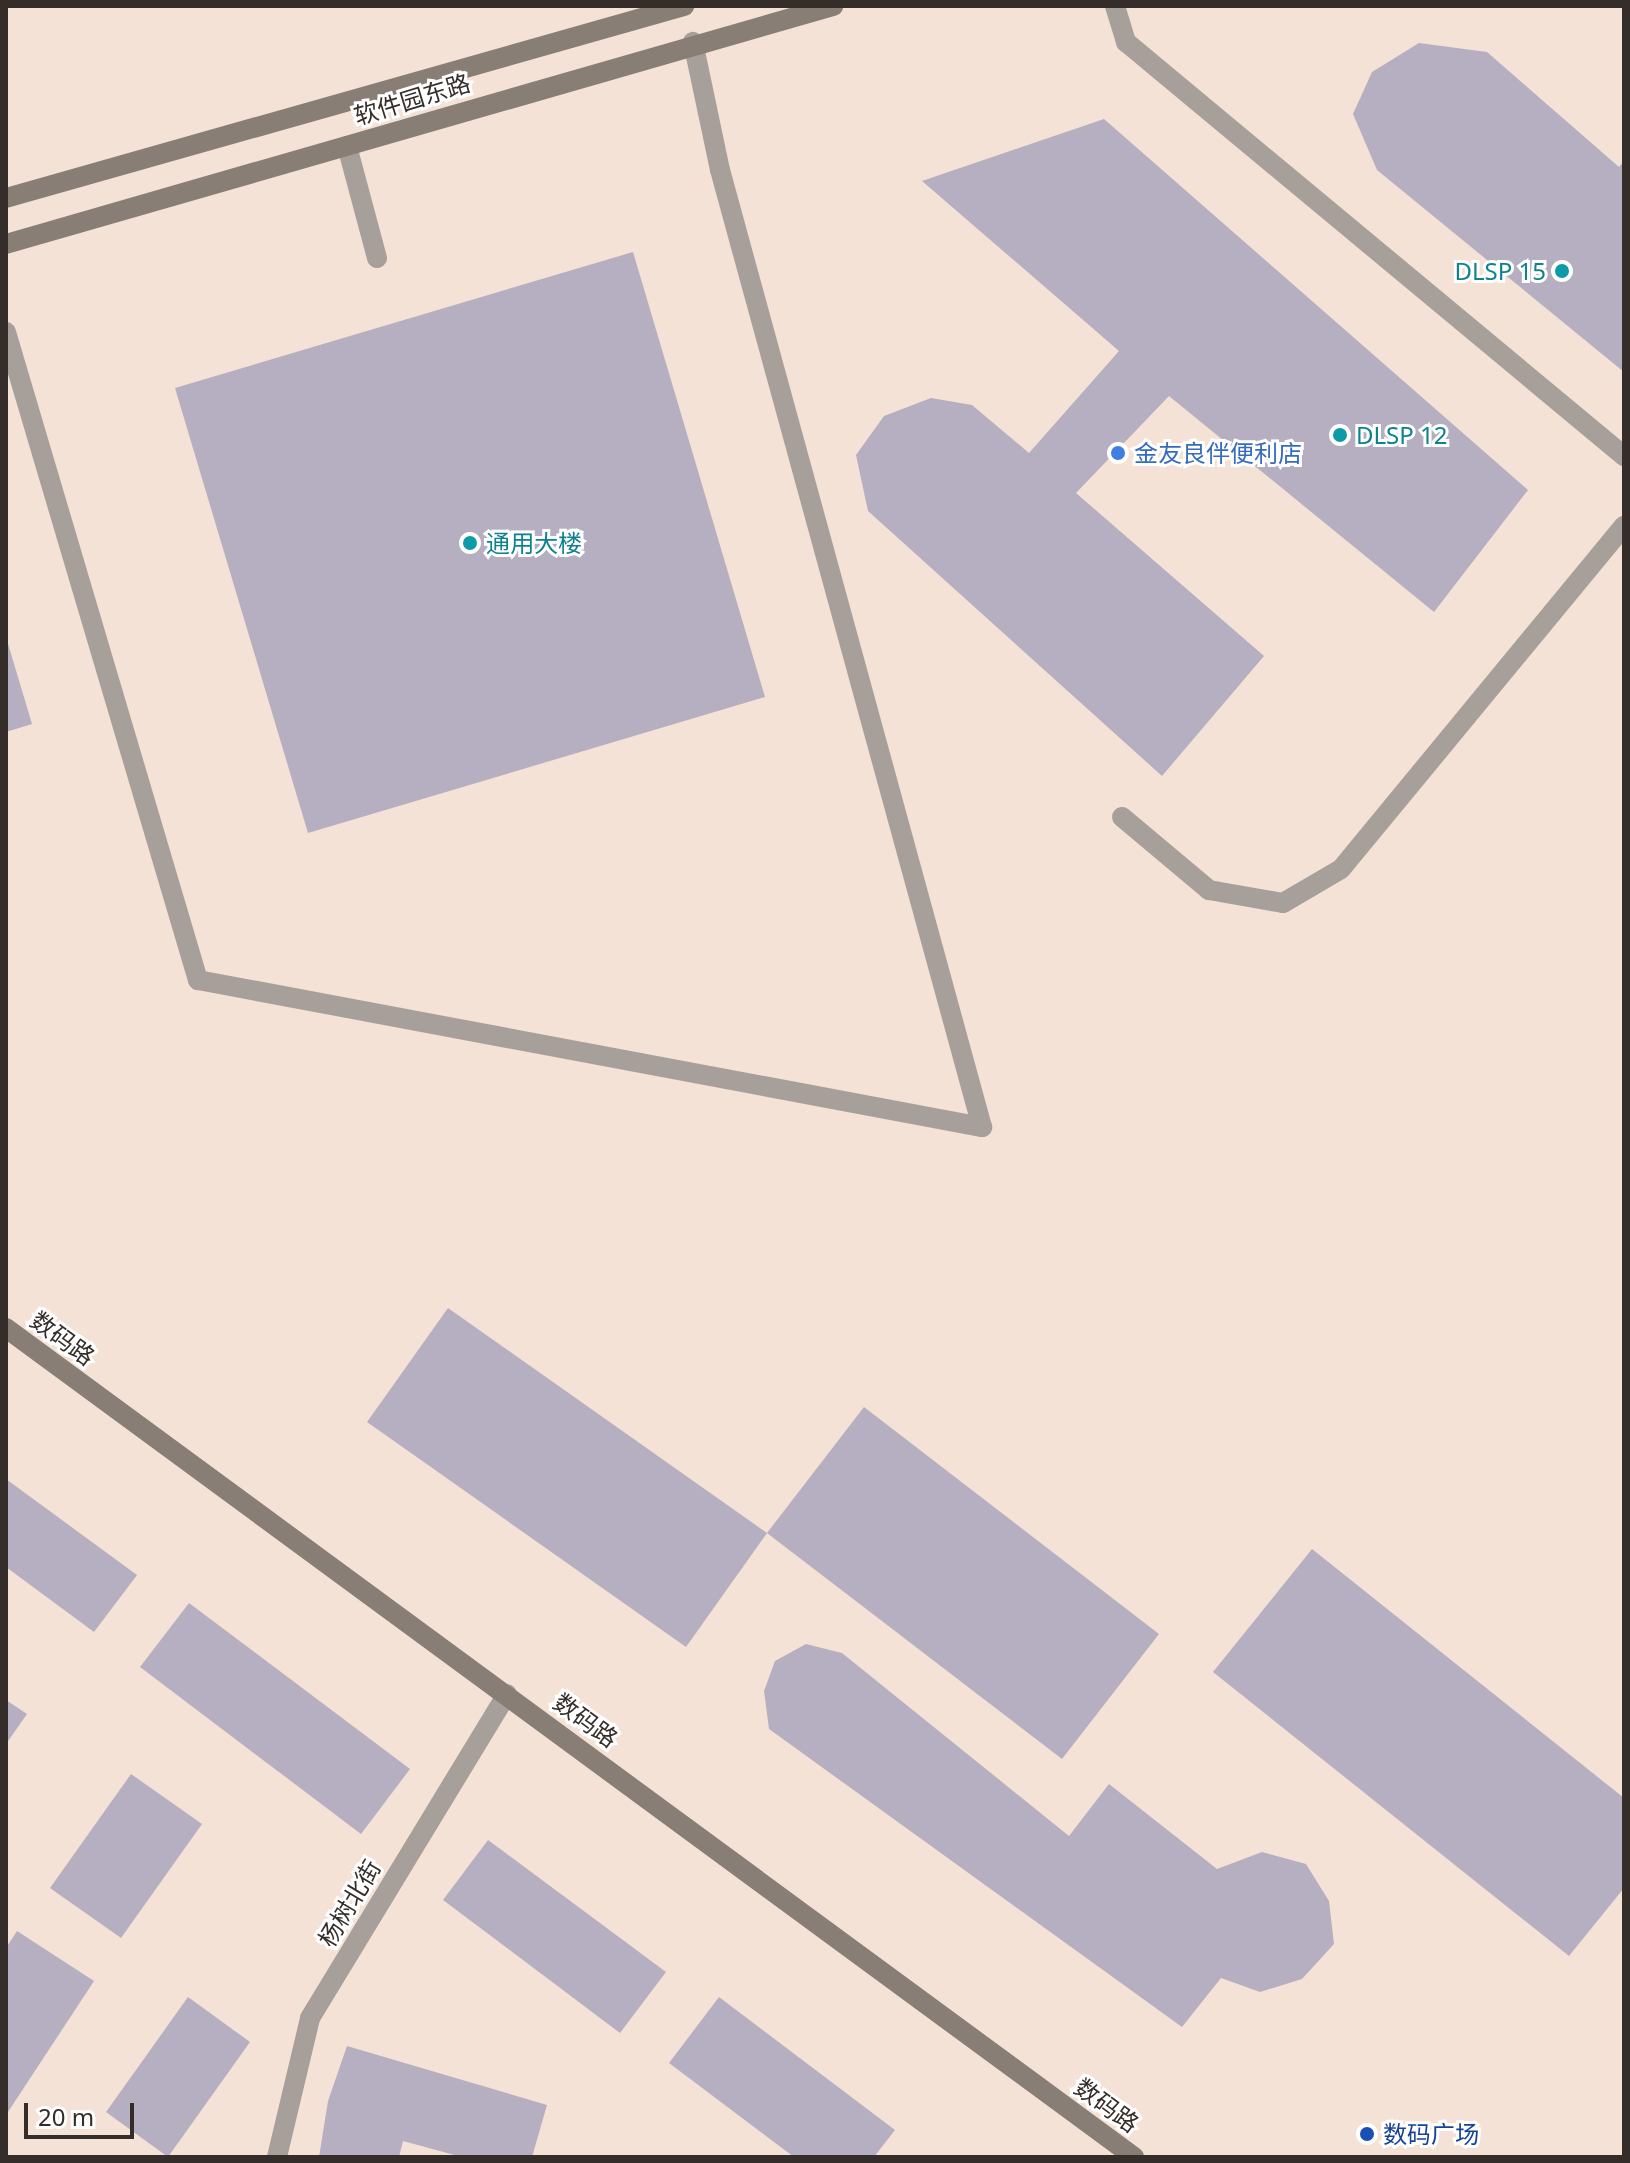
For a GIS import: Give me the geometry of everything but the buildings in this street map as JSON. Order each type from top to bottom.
[{"type":"main road","name":"软件园东路","points":[[6,198],[684,6]]},
{"type":"main road","name":"软件园东路","points":[[6,244],[693,42],[833,6]]},
{"type":"main road","name":"数码路","points":[[6,1328],[1134,2157]]},
{"type":"street","points":[[1115,6],[1126,42],[1624,456]]},
{"type":"street","points":[[6,332],[198,980],[982,1127],[724,185],[693,42]]},
{"type":"street","points":[[347,146],[377,258]]},
{"type":"street","points":[[1122,817],[1209,890],[1283,903],[1341,869],[1624,526]]},
{"type":"street","name":"杨树北街","points":[[277,2157],[310,2018],[507,1694]]},
{"type":"place","name":"DLSP 15","points":[[1562,271]]},
{"type":"place","name":"DLSP 12","points":[[1340,435]]},
{"type":"place","name":"金友良伴便利店","points":[[1118,453]]},
{"type":"place","name":"通用大楼","points":[[470,543]]},
{"type":"place","name":"数码广场","points":[[1367,2134]]}]
